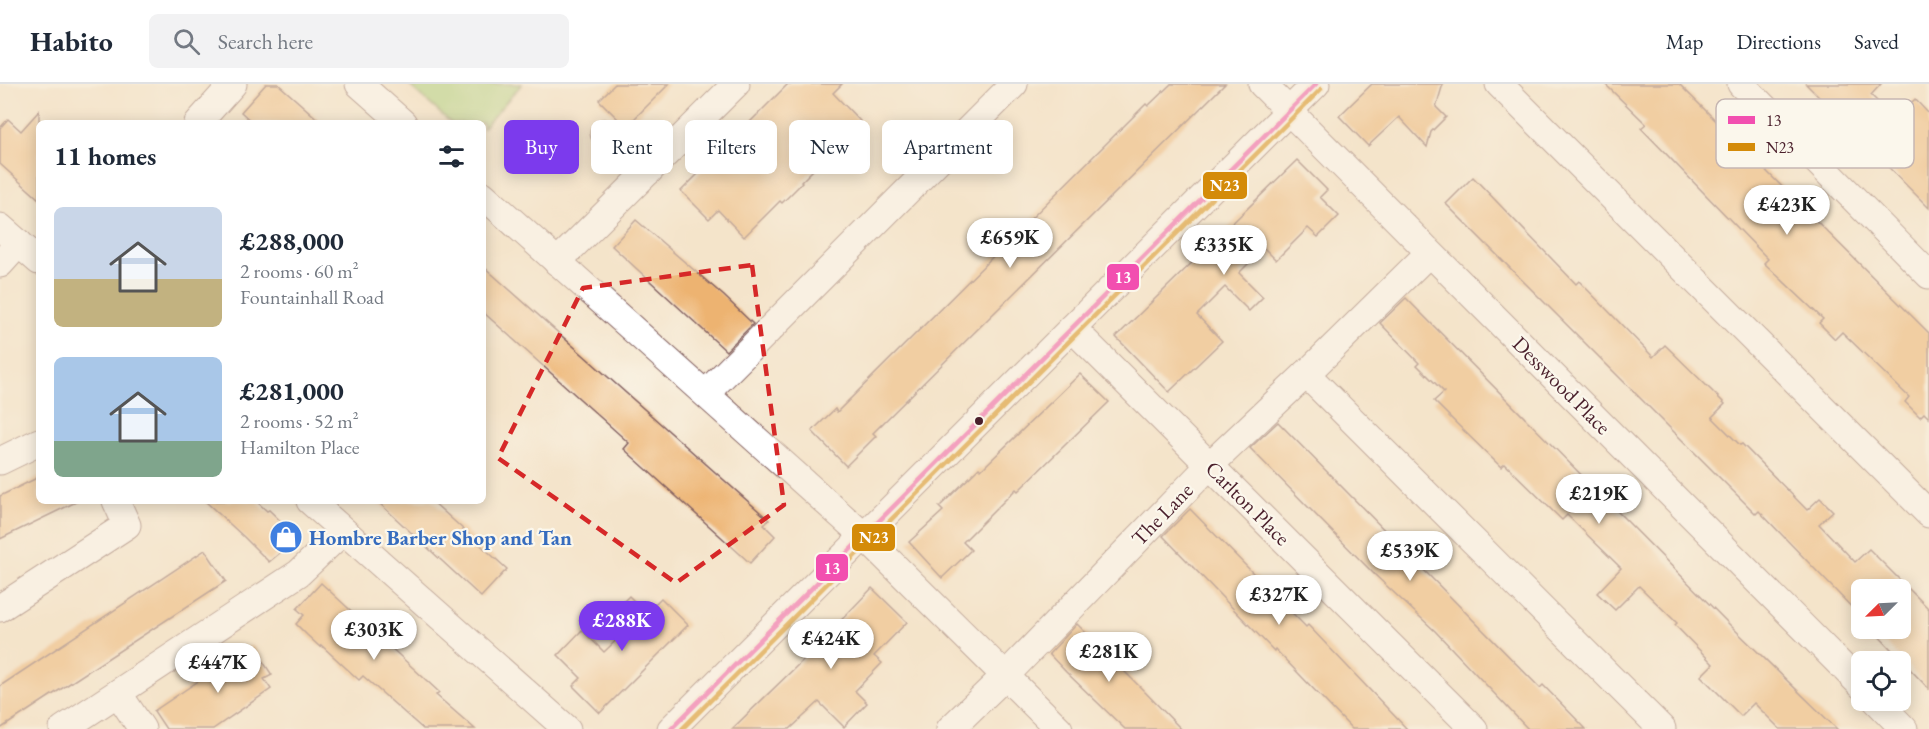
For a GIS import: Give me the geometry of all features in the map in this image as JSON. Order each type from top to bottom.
[{"type":"street","points":[[201,120],[233,84]]},
{"type":"street","points":[[359,84],[400,120]]},
{"type":"street","points":[[673,147],[736,84]]},
{"type":"street","points":[[706,393],[1014,84]]},
{"type":"street","name":"Desswood Place","points":[[1262,84],[1851,675]]},
{"type":"street","points":[[671,729],[1316,84]]},
{"type":"street","points":[[1499,84],[1929,513]]},
{"type":"street","points":[[1740,84],[1755,99]]},
{"type":"street","points":[[1823,168],[1929,275]]},
{"type":"street","points":[[557,262],[646,174]]},
{"type":"street","points":[[486,198],[864,536],[1059,729]]},
{"type":"street","points":[[0,264],[9,235],[36,258]]},
{"type":"street","name":"The Lane","points":[[950,729],[1005,676],[1210,465],[1429,252]]},
{"type":"street","name":"Carlton Place","points":[[1072,328],[1474,729]]},
{"type":"street","points":[[1306,374],[1662,729]]},
{"type":"street","points":[[0,461],[36,443]]},
{"type":"street","points":[[0,608],[127,525],[117,504]]},
{"type":"street","points":[[313,504],[567,729]]},
{"type":"street","points":[[63,729],[299,573],[343,531]]},
{"type":"street","points":[[118,693],[142,729]]},
{"type":"street","points":[[1887,711],[1904,729]]},
{"type":"highlighted area","points":[[752,265],[784,505],[676,583],[498,458],[583,288]]},
{"type":"green space","points":[[408,84],[522,84],[486,125],[486,120],[448,120]]},
{"type":"building","points":[[266,84],[278,84],[319,120],[250,120],[241,112]]},
{"type":"building","points":[[615,84],[669,84],[633,120],[619,120],[599,100]]},
{"type":"building","points":[[788,84],[842,84],[833,93],[859,120],[789,120],[789,174],[809,174],[782,203],[780,201],[744,237],[718,210],[709,219],[681,191],[698,174],[777,174],[777,120],[752,120]]},
{"type":"building","points":[[1171,84],[1225,84],[873,433],[876,436],[846,466],[812,431],[835,409],[837,412],[1146,104],[1148,106]]},
{"type":"building","points":[[1372,84],[1443,84],[1436,107],[1446,117],[1431,132],[1427,147],[1399,117],[1368,146],[1339,116]]},
{"type":"building","points":[[1605,84],[1679,84],[1716,121],[1716,168],[1763,168],[1929,333],[1929,418],[1924,413],[1920,417],[1905,402],[1909,397],[1842,332],[1835,339],[1819,323],[1823,319],[1764,263],[1768,259],[1641,128],[1646,124]]},
{"type":"building","points":[[1806,84],[1881,84],[1871,95],[1875,99],[1821,99]]},
{"type":"building","points":[[1915,99],[1929,114],[1929,208],[1889,168],[1914,168]]},
{"type":"building","points":[[39,111],[39,120],[36,120],[36,196],[0,164],[0,128],[8,119],[21,131]]},
{"type":"building","points":[[1297,160],[1327,190],[1320,197],[1339,216],[1318,237],[1308,228],[1276,260],[1264,248],[1239,273],[1263,297],[1249,311],[1225,287],[1197,315],[1222,341],[1169,392],[1116,337]]},
{"type":"building","points":[[1473,177],[1576,284],[1579,281],[1653,357],[1665,345],[1712,391],[1725,404],[1712,417],[1807,510],[1820,498],[1833,511],[1819,524],[1855,562],[1869,549],[1899,579],[1851,579],[1851,607],[1759,511],[1756,514],[1446,204]]},
{"type":"building","points":[[636,220],[753,324],[726,351],[612,246]]},
{"type":"building","points":[[486,269],[769,520],[764,525],[775,536],[750,563],[624,449],[629,443],[486,315]]},
{"type":"building","points":[[1406,298],[1730,625],[1837,729],[1780,729],[1754,703],[1741,716],[1701,676],[1713,664],[1675,625],[1677,623],[1639,586],[1615,610],[1597,593],[1621,568],[1567,515],[1562,520],[1505,464],[1501,467],[1434,401],[1444,392],[1380,323]]},
{"type":"building","points":[[1080,374],[1109,402],[963,542],[971,550],[942,578],[909,542],[943,511],[939,507],[979,468],[981,470]]},
{"type":"building","points":[[1278,422],[1540,688],[1543,685],[1586,729],[1528,729],[1435,631],[1374,574],[1250,448]]},
{"type":"building","points":[[36,478],[36,504],[72,504],[0,539],[0,496]]},
{"type":"building","points":[[208,504],[259,504],[267,511],[269,510],[298,538],[269,562]]},
{"type":"building","points":[[380,504],[435,504],[507,569],[481,597]]},
{"type":"building","points":[[1190,509],[1306,627],[1308,625],[1407,729],[1352,729],[1275,649],[1274,651],[1163,536]]},
{"type":"building","points":[[205,550],[226,581],[0,729],[0,686]]},
{"type":"building","points":[[321,583],[439,692],[436,695],[475,729],[423,729],[363,676],[359,680],[307,635],[296,624],[304,615],[297,609]]},
{"type":"building","points":[[872,588],[907,622],[874,656],[882,663],[855,691],[867,703],[844,727],[819,702],[790,729],[732,729],[801,662]]},
{"type":"building","points":[[1911,591],[1929,609],[1929,689],[1911,670],[1911,651],[1893,651],[1881,639],[1911,639]]},
{"type":"building","points":[[629,596],[646,613],[661,598],[688,625],[600,713],[573,686],[581,678],[558,655],[582,630],[604,652],[631,626],[615,610]]},
{"type":"building","points":[[1077,624],[1181,729],[1125,729],[1066,672],[1049,654]]},
{"type":"building","points":[[252,645],[272,675],[264,679],[271,689],[213,729],[166,729],[154,711]]},
{"type":"transit line","name":"13","points":[[671,729],[1316,84]]},
{"type":"transit line","name":"N23","points":[[682,729],[1321,89]]},
{"type":"place","name":"Hombre Barber Shop and Tan","points":[[286,537]]}]
